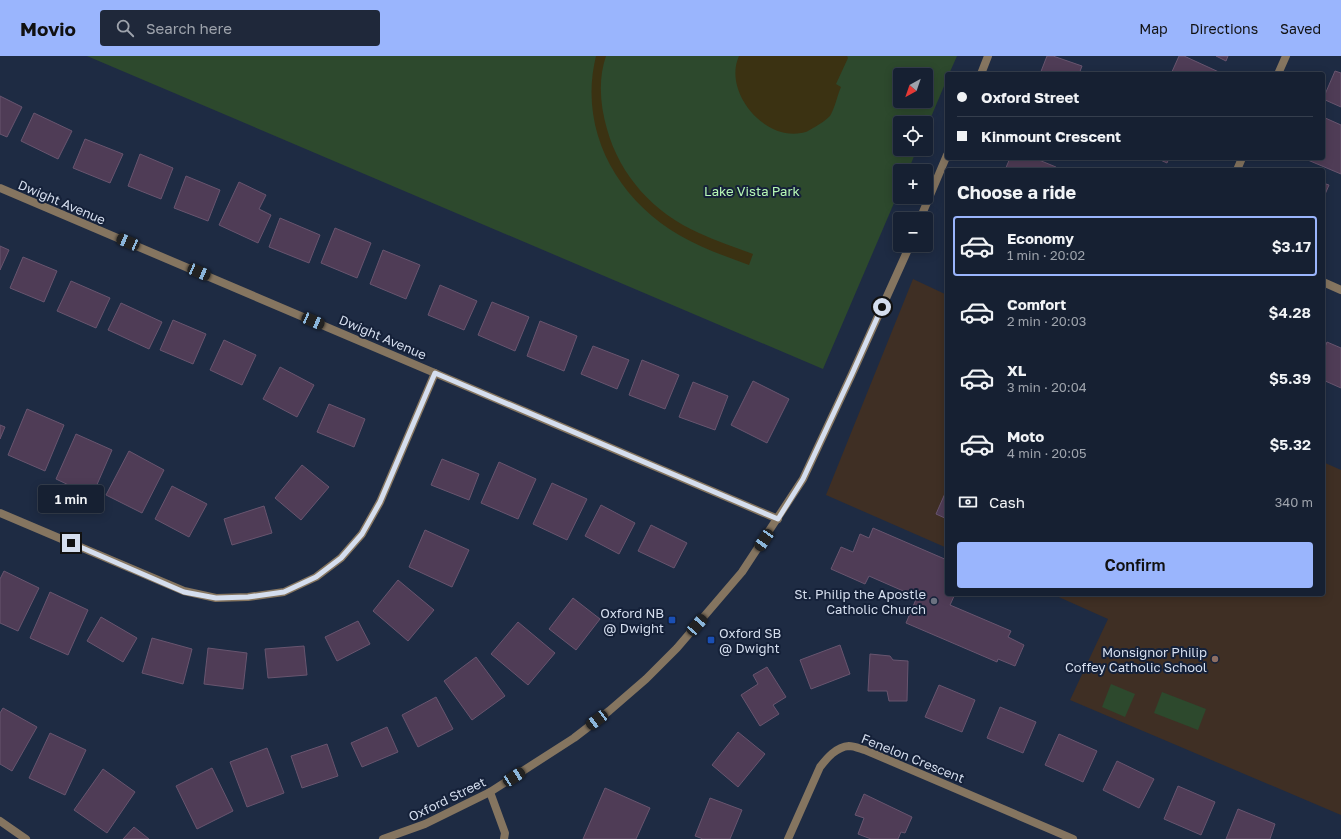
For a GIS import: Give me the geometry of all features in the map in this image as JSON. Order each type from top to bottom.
[{"type":"street","points":[[982,72],[988,56]]},
{"type":"street","points":[[1279,72],[1286,56]]},
{"type":"street","points":[[923,212],[945,160]]},
{"type":"street","name":"Dwight Avenue","points":[[0,188],[778,519]]},
{"type":"street","name":"Oxford Street","points":[[383,839],[425,824],[490,792],[574,738],[609,711],[646,679],[677,648],[737,578],[778,519],[803,479],[907,252]]},
{"type":"street","points":[[1325,283],[1341,290]]},
{"type":"street","points":[[0,513],[184,592],[216,598],[248,597],[284,592],[316,577],[335,563],[362,534],[380,502],[435,373]]},
{"type":"street","name":"Fenelon Crescent","points":[[788,839],[820,767],[828,757],[837,750],[850,746],[872,753],[1073,839]]},
{"type":"street","points":[[490,792],[505,833],[504,839]]},
{"type":"street","points":[[0,821],[26,839]]},
{"type":"shaded area","points":[[913,279],[945,294],[945,547],[826,495]]},
{"type":"shaded area","name":"Monsignor Philip Coffey Catholic School","points":[[1325,463],[1341,470],[1341,815],[1070,700],[1108,619],[1056,596],[1325,596]]},
{"type":"green space","name":"Lake Vista Park","points":[[87,56],[957,56],[950,72],[945,72],[945,84],[931,116],[893,116],[893,156],[914,156],[911,164],[893,164],[894,204],[823,369]]},
{"type":"green space","points":[[1111,684],[1135,694],[1125,717],[1102,707]]},
{"type":"green space","points":[[1162,692],[1206,709],[1198,730],[1154,713]]},
{"type":"sand","points":[[596,56],[606,56],[603,65],[601,83],[601,101],[607,129],[613,146],[630,177],[641,191],[667,215],[683,225],[712,239],[753,254],[749,265],[704,248],[679,235],[657,220],[637,202],[620,181],[607,159],[598,135],[593,110],[592,83]]},
{"type":"sand","points":[[739,56],[847,56],[848,58],[836,84],[841,87],[830,116],[807,132],[787,133],[773,129],[760,121],[742,98],[737,84],[736,70]]},
{"type":"building","points":[[1047,56],[1053,56],[1082,66],[1080,72],[1041,72]]},
{"type":"building","points":[[1179,56],[1184,56],[1219,72],[1172,72]]},
{"type":"building","points":[[1216,56],[1228,56],[1226,61]]},
{"type":"building","points":[[1335,71],[1341,73],[1341,107],[1325,100],[1325,94]]},
{"type":"building","points":[[0,96],[22,107],[7,137],[0,134]]},
{"type":"building","points":[[34,113],[72,131],[58,159],[21,141]]},
{"type":"building","points":[[1325,118],[1341,125],[1341,174],[1308,160],[1325,160]]},
{"type":"building","points":[[85,139],[123,154],[110,183],[73,168]]},
{"type":"building","points":[[140,154],[173,168],[161,199],[128,186]]},
{"type":"building","points":[[1009,160],[1039,160],[1056,167],[1055,168],[1006,168]]},
{"type":"building","points":[[1160,160],[1168,160],[1167,163]]},
{"type":"building","points":[[186,176],[220,190],[208,221],[174,208]]},
{"type":"building","points":[[239,182],[266,195],[259,209],[271,215],[258,243],[219,225]]},
{"type":"building","points":[[1325,184],[1329,185],[1325,194]]},
{"type":"building","points":[[280,218],[320,235],[309,263],[269,247]]},
{"type":"building","points":[[335,228],[371,243],[357,278],[321,263]]},
{"type":"building","points":[[0,246],[9,250],[0,270]]},
{"type":"building","points":[[383,250],[420,265],[406,299],[370,284]]},
{"type":"building","points":[[23,257],[57,271],[44,302],[10,288]]},
{"type":"building","points":[[71,281],[110,298],[96,328],[57,311]]},
{"type":"building","points":[[440,285],[477,301],[464,330],[428,315]]},
{"type":"building","points":[[492,302],[529,317],[515,351],[478,335]]},
{"type":"building","points":[[121,303],[162,322],[149,349],[108,330]]},
{"type":"building","points":[[173,320],[206,334],[193,364],[160,350]]},
{"type":"building","points":[[540,321],[577,336],[564,371],[527,356]]},
{"type":"building","points":[[224,340],[256,355],[242,385],[210,370]]},
{"type":"building","points":[[1327,342],[1341,348],[1341,388],[1325,381],[1325,347]]},
{"type":"building","points":[[593,346],[629,360],[617,389],[581,374]]},
{"type":"building","points":[[642,360],[679,375],[665,409],[629,395]]},
{"type":"building","points":[[280,367],[314,385],[297,417],[263,399]]},
{"type":"building","points":[[753,381],[789,399],[767,443],[731,425]]},
{"type":"building","points":[[693,382],[728,396],[715,430],[679,417]]},
{"type":"building","points":[[329,404],[365,419],[354,447],[317,432]]},
{"type":"building","points":[[27,409],[64,425],[45,471],[8,455]]},
{"type":"building","points":[[0,425],[5,427],[0,439]]},
{"type":"building","points":[[76,434],[112,450],[92,496],[56,479]]},
{"type":"building","points":[[129,451],[164,470],[142,513],[106,495]]},
{"type":"building","points":[[442,459],[479,474],[469,500],[431,485]]},
{"type":"building","points":[[499,462],[536,479],[518,519],[481,503]]},
{"type":"building","points":[[302,465],[329,487],[301,520],[275,498]]},
{"type":"building","points":[[552,483],[587,499],[567,540],[533,524]]},
{"type":"building","points":[[172,486],[207,504],[189,537],[155,519]]},
{"type":"building","points":[[945,494],[945,518],[936,514]]},
{"type":"building","points":[[601,505],[635,523],[619,554],[585,536]]},
{"type":"building","points":[[264,506],[272,533],[232,545],[224,519]]},
{"type":"building","points":[[651,525],[687,543],[674,568],[638,551]]},
{"type":"building","name":"St. Philip the Apostle Catholic Church","points":[[873,528],[945,559],[945,596],[954,596],[950,605],[1011,631],[1008,637],[1024,645],[1015,666],[998,659],[997,662],[906,623],[917,597],[869,576],[865,584],[831,569],[841,547],[853,552],[860,534],[869,538]]},
{"type":"building","points":[[425,530],[469,550],[452,587],[409,567]]},
{"type":"building","points":[[4,571],[39,588],[18,631],[0,623],[0,579]]},
{"type":"building","points":[[398,580],[434,610],[408,641],[373,611]]},
{"type":"building","points":[[50,592],[88,610],[68,655],[30,638]]},
{"type":"building","points":[[573,598],[600,619],[576,650],[549,629]]},
{"type":"building","points":[[101,617],[137,638],[123,662],[87,641]]},
{"type":"building","points":[[358,621],[370,644],[337,661],[325,637]]},
{"type":"building","points":[[518,622],[555,653],[528,685],[491,654]]},
{"type":"building","points":[[152,638],[192,649],[183,684],[142,673]]},
{"type":"building","points":[[840,645],[850,674],[811,689],[800,660]]},
{"type":"building","points":[[304,646],[307,675],[268,678],[265,649]]},
{"type":"building","points":[[208,648],[247,653],[243,689],[204,684]]},
{"type":"building","points":[[870,654],[890,656],[893,660],[908,661],[907,701],[889,701],[887,691],[868,691]]},
{"type":"building","points":[[476,657],[505,696],[472,720],[444,681]]},
{"type":"building","points":[[767,667],[786,697],[773,705],[779,714],[760,726],[741,695],[758,684],[753,675]]},
{"type":"building","points":[[939,685],[975,700],[962,732],[925,717]]},
{"type":"building","points":[[436,697],[453,729],[418,747],[402,715]]},
{"type":"building","points":[[1000,707],[1036,722],[1023,753],[987,738]]},
{"type":"building","points":[[3,708],[37,727],[12,771],[0,764],[0,713]]},
{"type":"building","points":[[387,727],[398,752],[362,767],[351,743]]},
{"type":"building","points":[[738,732],[765,754],[738,787],[712,765]]},
{"type":"building","points":[[50,733],[86,750],[65,795],[29,778]]},
{"type":"building","points":[[1059,734],[1097,751],[1083,782],[1045,765]]},
{"type":"building","points":[[327,744],[338,776],[302,788],[291,756]]},
{"type":"building","points":[[267,748],[284,793],[247,807],[230,762]]},
{"type":"building","points":[[1117,761],[1154,779],[1139,808],[1103,790]]},
{"type":"building","points":[[212,768],[233,811],[197,829],[176,786]]},
{"type":"building","points":[[103,769],[135,792],[107,833],[74,810]]},
{"type":"building","points":[[1178,786],[1215,802],[1201,835],[1164,819]]},
{"type":"building","points":[[605,788],[650,808],[636,839],[583,839]]},
{"type":"building","points":[[864,794],[912,817],[905,833],[901,832],[898,839],[871,839],[858,834],[864,818],[855,815]]},
{"type":"building","points":[[710,798],[742,810],[730,839],[703,839],[695,836]]},
{"type":"building","points":[[1238,809],[1275,824],[1270,839],[1226,839]]},
{"type":"building","points":[[134,827],[149,839],[123,839]]},
{"type":"place","name":"St. Philip the Apostle Catholic Church","points":[[934,601]]},
{"type":"place","name":"Oxford NB @ Dwight","points":[[672,620]]},
{"type":"place","name":"Oxford SB @ Dwight","points":[[711,640]]},
{"type":"place","name":"Monsignor Philip Coffey Catholic School","points":[[1215,659]]},
{"type":"route","points":[[71,543],[184,592],[216,598],[248,597],[284,592],[316,577],[341,558],[362,534],[380,502],[435,373],[778,519],[803,479],[882,307]]}]
